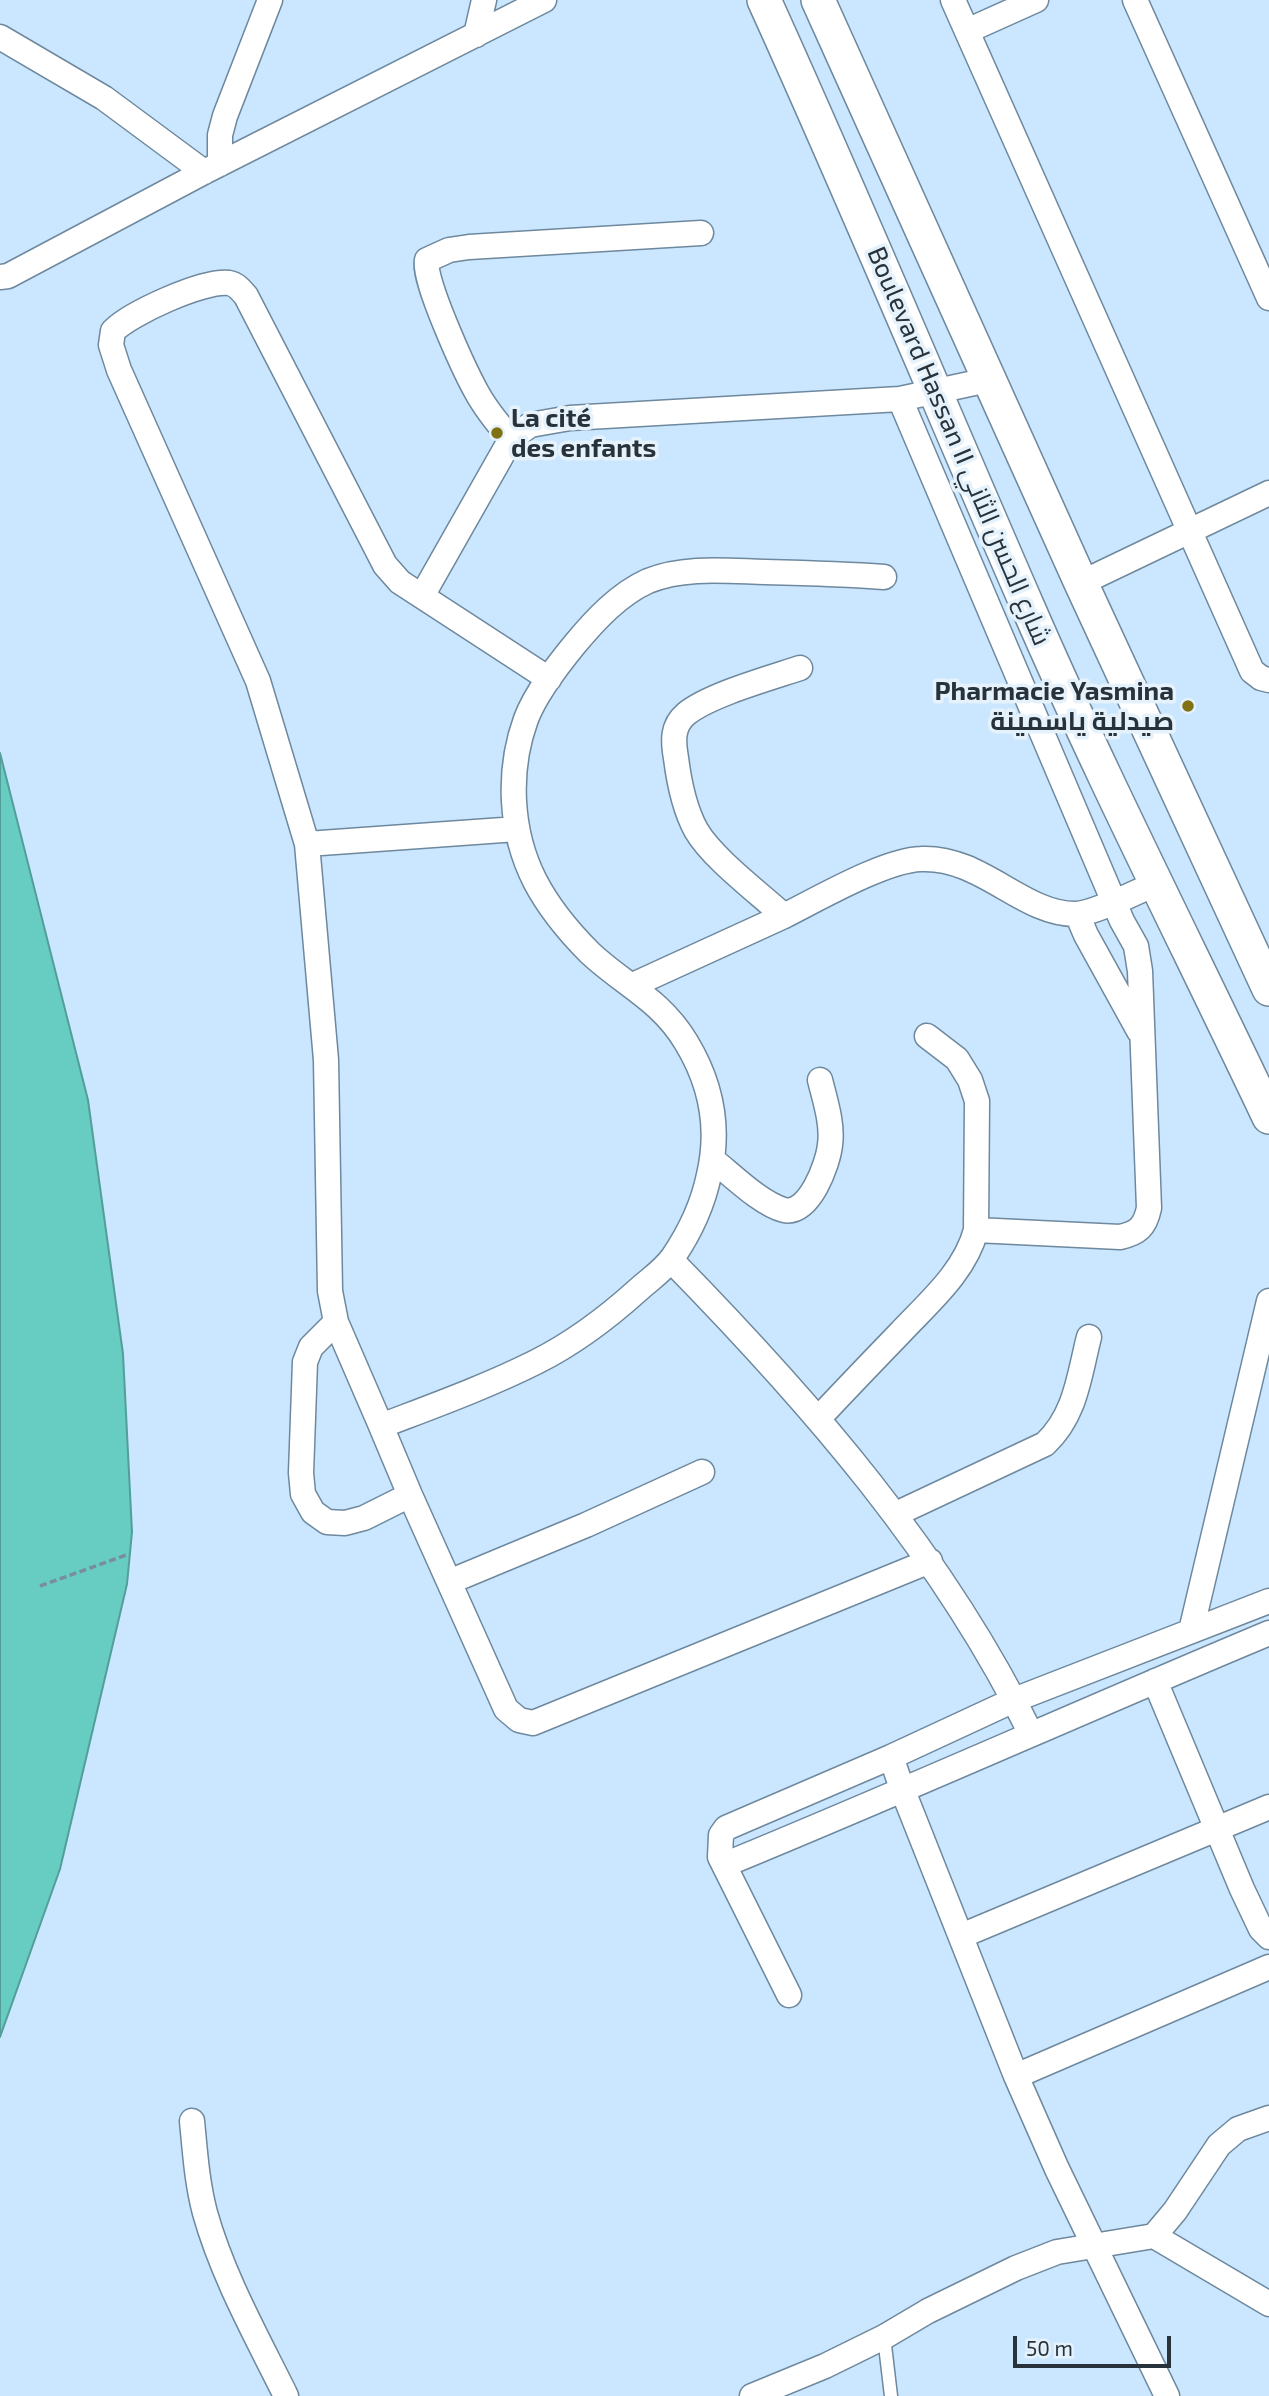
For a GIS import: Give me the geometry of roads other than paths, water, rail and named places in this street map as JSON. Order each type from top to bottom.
[{"type":"main road","name":"Boulevard Hassan II شارع الحسن الثاني","points":[[764,0],[1027,606],[1155,884],[1269,1117]]},
{"type":"main road","name":"Boulevard Hassan II شارع الحسن الثاني","points":[[818,0],[988,380],[1269,989]]},
{"type":"street","points":[[212,168],[225,116],[270,0]]},
{"type":"street","points":[[476,35],[484,0]]},
{"type":"street","points":[[0,277],[8,276],[212,168],[544,0]]},
{"type":"street","points":[[953,0],[1252,671],[1269,680]]},
{"type":"street","points":[[967,31],[1036,0]]},
{"type":"street","points":[[1135,0],[1269,298]]},
{"type":"street","points":[[0,37],[104,98],[212,168]]},
{"type":"street","points":[[511,439],[476,392],[432,290],[426,273],[427,260],[449,250],[469,247],[701,233]]},
{"type":"street","points":[[549,678],[401,582],[385,565],[240,289],[226,283],[200,287],[131,316],[113,331],[111,345],[119,370],[258,681],[307,844],[327,1060],[328,1255],[330,1291],[336,1322],[506,1709],[519,1720],[533,1723],[930,1561]]},
{"type":"street","points":[[422,596],[511,439],[530,425],[570,418],[900,399],[988,380]]},
{"type":"street","points":[[900,399],[1136,946],[1140,971],[1149,1208],[1141,1229],[1119,1237],[976,1230]]},
{"type":"street","points":[[1081,583],[1269,494]]},
{"type":"street","points":[[381,1426],[536,1362],[617,1309],[671,1261],[690,1229],[705,1192],[713,1160],[715,1129],[711,1098],[699,1066],[685,1040],[661,1009],[592,954],[559,919],[534,880],[517,829],[513,791],[517,748],[527,716],[549,678],[590,625],[627,594],[649,581],[700,571],[884,577]]},
{"type":"street","points":[[784,916],[710,847],[696,830],[678,776],[674,730],[687,713],[753,684],[800,668]]},
{"type":"street","points":[[307,844],[517,829]]},
{"type":"street","points":[[634,985],[855,881],[897,864],[921,859],[957,863],[984,874],[1041,906],[1077,914],[1155,884]]},
{"type":"street","points":[[1077,914],[1086,936],[1143,1036]]},
{"type":"street","points":[[818,1419],[960,1267],[972,1246],[976,1230],[977,1101],[970,1080],[957,1059],[926,1036]]},
{"type":"street","points":[[713,1160],[768,1202],[785,1210],[803,1206],[824,1167],[830,1144],[828,1113],[820,1080]]},
{"type":"street","points":[[671,1261],[745,1336],[897,1514],[930,1561],[1014,1700],[1031,1734]]},
{"type":"street","points":[[1191,1631],[1269,1301]]},
{"type":"street","points":[[336,1322],[311,1347],[305,1362],[301,1473],[303,1494],[313,1512],[327,1522],[364,1518],[410,1495]]},
{"type":"street","points":[[897,1514],[1045,1444],[1059,1431],[1069,1413],[1089,1337]]},
{"type":"street","points":[[449,1582],[586,1525],[702,1472]]},
{"type":"street","points":[[789,1995],[720,1857],[721,1835],[726,1828],[891,1757],[1014,1700],[1269,1601]]},
{"type":"street","points":[[724,1865],[1269,1633]]},
{"type":"street","points":[[1155,1681],[1261,1929],[1269,1937]]},
{"type":"street","points":[[891,1757],[1016,2076],[1057,2169],[1167,2396]]},
{"type":"street","points":[[961,1936],[1269,1807]]},
{"type":"street","points":[[1016,2076],[1269,1967]]},
{"type":"street","points":[[1154,2236],[1175,2211],[1219,2145],[1238,2129],[1269,2118]]},
{"type":"street","points":[[192,2121],[205,2211],[221,2259],[286,2396]]},
{"type":"street","points":[[752,2396],[825,2366],[1016,2268],[1057,2252],[1094,2245],[1154,2236],[1269,2304]]},
{"type":"lane","points":[[884,2337],[891,2396]]},
{"type":"place","name":"La cité des enfants","points":[[497,433]]},
{"type":"place","name":"Pharmacie Yasmina صيدلية ياسمينة","points":[[1188,706]]}]
